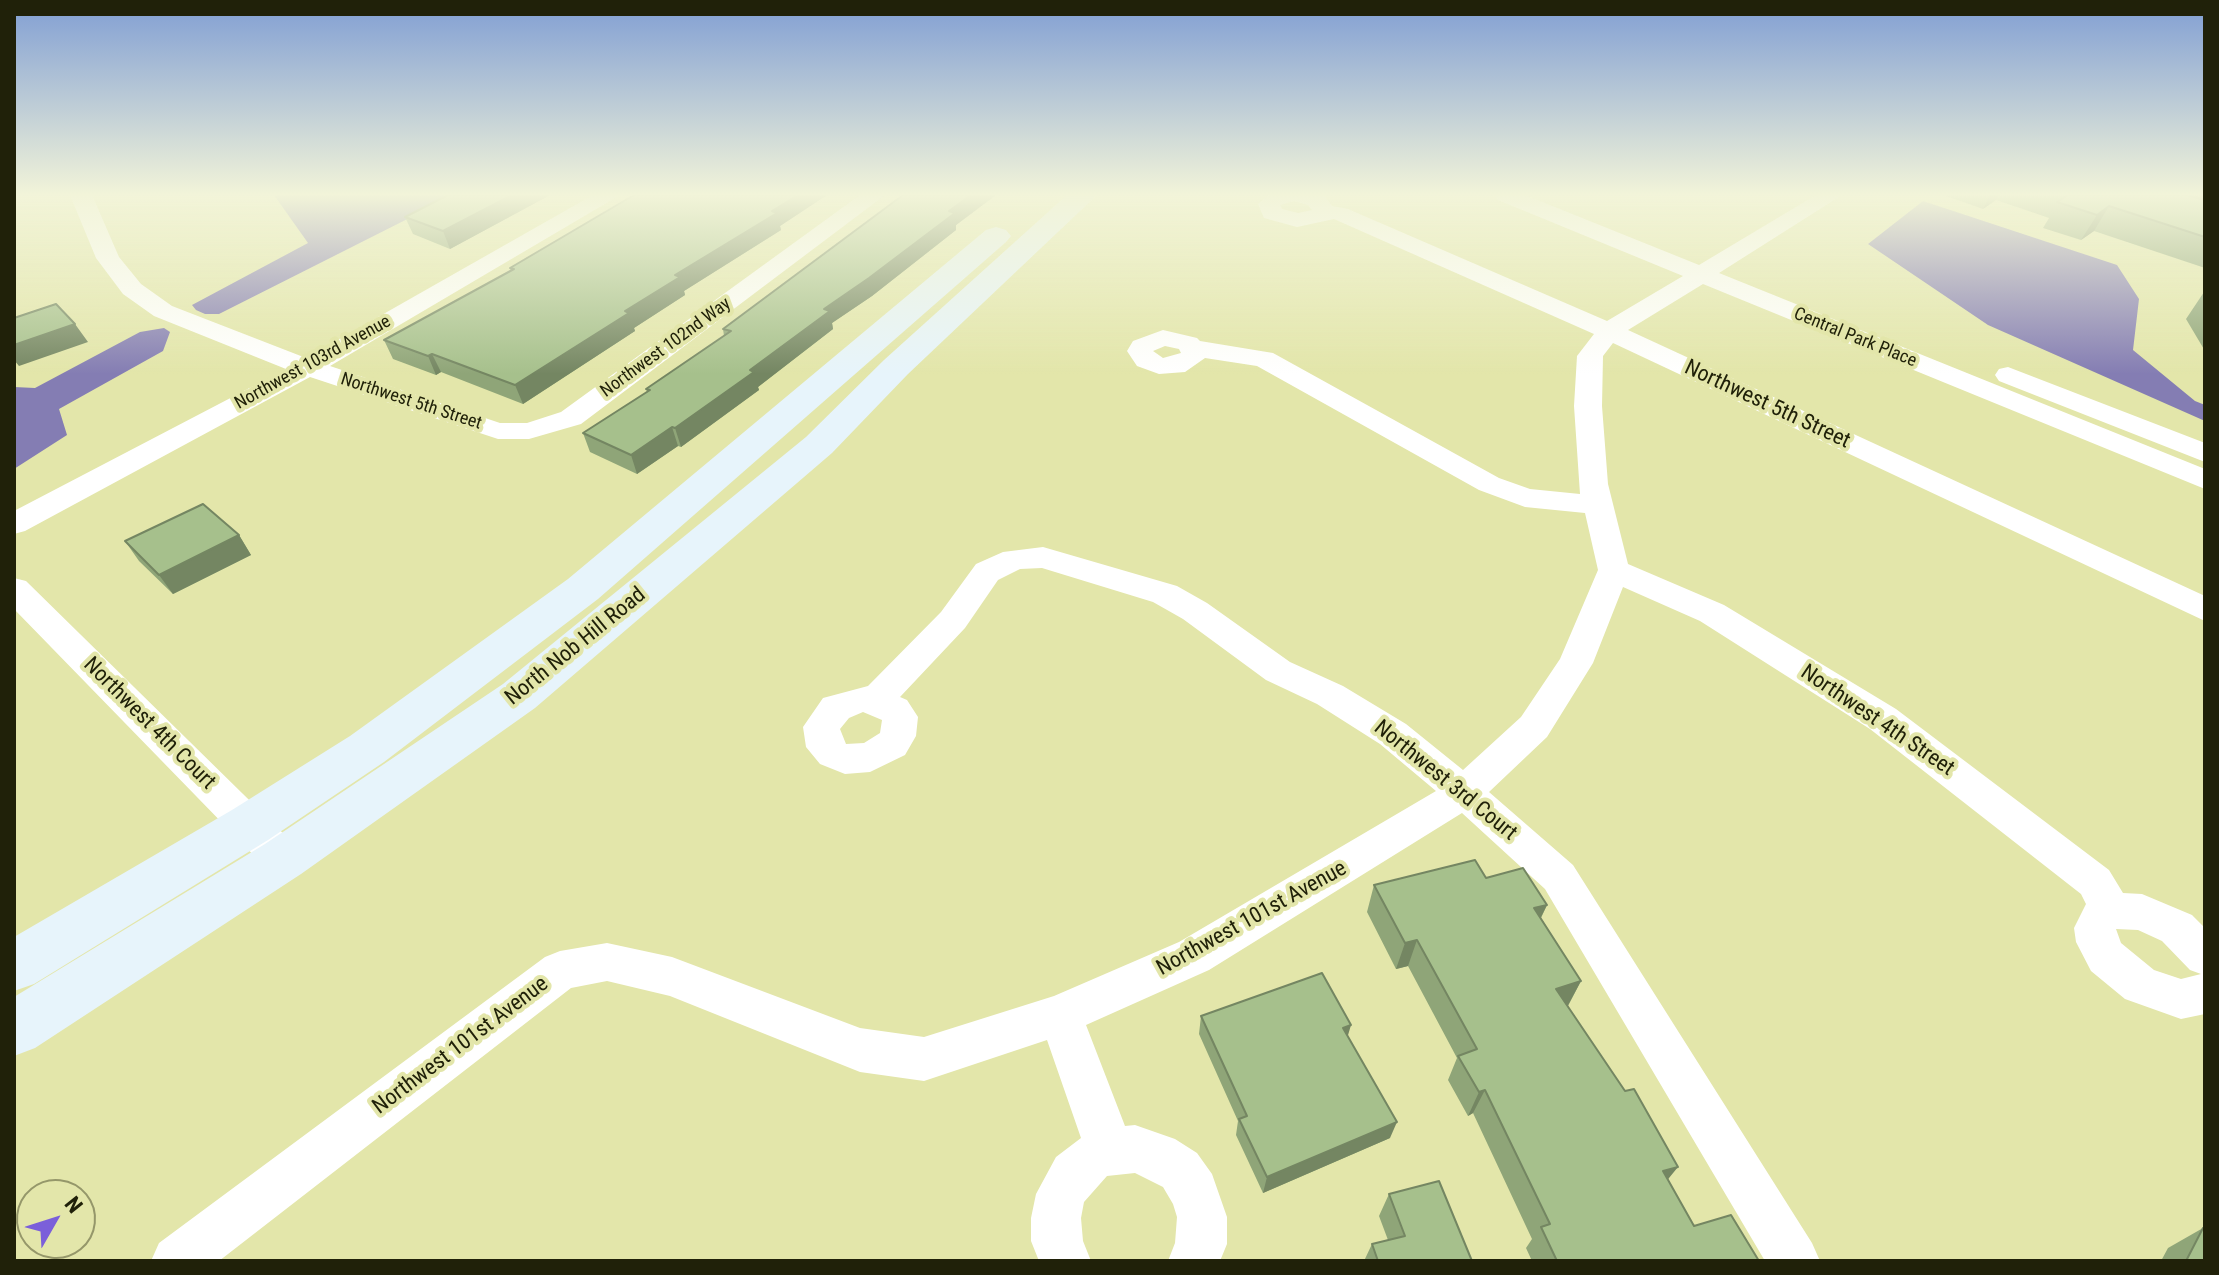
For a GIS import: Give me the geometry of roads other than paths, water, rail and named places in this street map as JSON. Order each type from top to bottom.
[{"type":"main road","name":"North Nob Hill Road","points":[[14,966],[250,825],[367,749],[583,589],[974,254]]},
{"type":"main road","name":"North Nob Hill Road","points":[[14,1029],[283,859],[519,696],[819,445],[896,367],[1018,254]]},
{"type":"street","name":"Northwest 5th Street","points":[[106,254],[132,289],[163,311],[308,368],[498,431],[529,431]]},
{"type":"street","name":"Northwest 103rd Avenue","points":[[14,524],[308,368],[505,254]]},
{"type":"street","name":"Northwest 102nd Way","points":[[529,431],[571,418],[793,254]]},
{"type":"street","name":"Northwest 5th Street","points":[[1433,254],[1609,331],[2205,610]]},
{"type":"street","name":"Central Park Place","points":[[1672,254],[2205,453]]},
{"type":"street","name":"Central Park Place","points":[[1681,254],[2205,480]]},
{"type":"street","points":[[1614,570],[1593,484],[1588,406],[1590,356],[1609,331],[1736,254]]},
{"type":"street","points":[[1192,348],[1264,359],[1489,484],[1525,498],[1598,505]]},
{"type":"street","name":"Northwest 3rd Court","points":[[876,700],[953,620],[987,572],[1014,559],[1043,557],[1165,594],[1195,611],[1278,671],[1330,695],[1393,734],[1559,877],[1794,1261]]},
{"type":"street","name":"Northwest 101st Avenue","points":[[177,1261],[560,971],[607,962],[659,974],[860,1050],[924,1059],[1060,1015],[1194,956],[1408,829],[1464,792],[1534,727],[1576,663],[1614,570]]},
{"type":"street","name":"Northwest 4th Street","points":[[1614,570],[1712,613],[1883,719],[2095,882],[2111,911]]},
{"type":"street","name":"Northwest 4th Court","points":[[14,589],[283,859]]},
{"type":"street","points":[[2205,956],[2192,941],[2159,918],[2125,909],[2100,917],[2095,928],[2097,942],[2121,972],[2160,994],[2181,999],[2197,997],[2205,992]]},
{"type":"street","points":[[1060,1015],[1110,1151]]},
{"type":"street","points":[[1065,1261],[1057,1241],[1056,1218],[1061,1194],[1073,1174],[1090,1159],[1110,1151],[1135,1149],[1158,1156],[1180,1170],[1194,1192],[1202,1217],[1201,1244],[1194,1261]]}]
